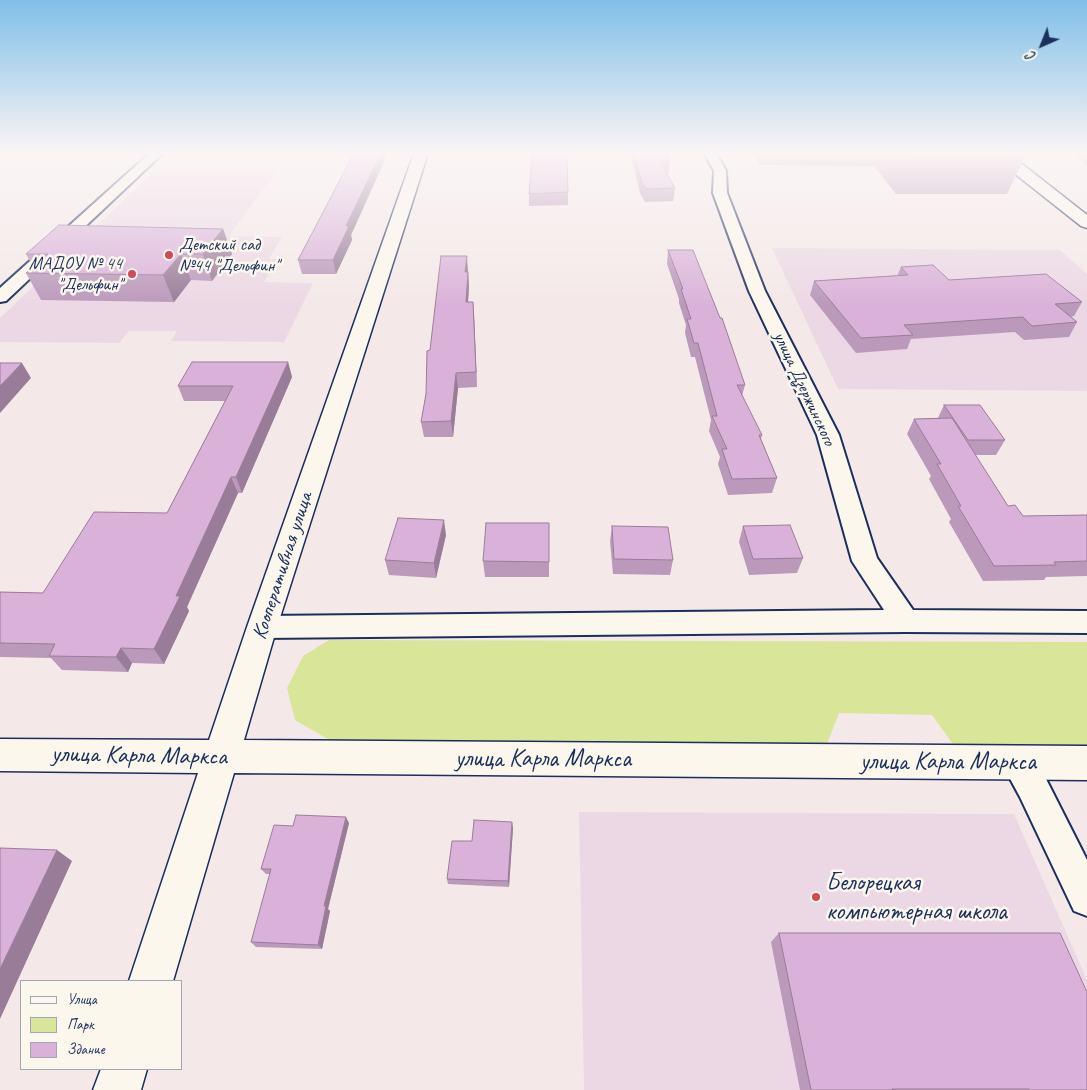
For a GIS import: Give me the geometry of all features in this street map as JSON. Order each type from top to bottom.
[{"type":"street","points":[[0,297],[102,204]]},
{"type":"street","name":"Кооперативная улица","points":[[152,980],[262,627],[404,204]]},
{"type":"street","name":"улица Дзержинского","points":[[724,204],[757,291],[828,435],[864,561],[906,621]]},
{"type":"street","points":[[1062,204],[1087,223]]},
{"type":"street","points":[[262,627],[906,621],[1087,622]]},
{"type":"street","name":"улица Карла Маркса","points":[[0,755],[1087,763]]},
{"type":"street","points":[[1017,762],[1032,786],[1087,898]]},
{"type":"street","points":[[117,1090],[124,1070]]},
{"type":"shaded area","name":"Детский сад №44 \"Дельфин\"","points":[[120,204],[253,204],[229,236],[282,237],[269,259],[278,259],[264,282],[313,283],[284,342],[171,341],[177,331],[129,331],[119,343],[0,342],[0,318]]},
{"type":"shaded area","points":[[772,248],[1060,250],[1087,274],[1087,391],[838,389]]},
{"type":"shaded area","name":"Белорецкая компьютерная школа","points":[[579,812],[1014,814],[1087,980],[1087,1090],[584,1090]]},
{"type":"green space","points":[[329,640],[1087,642],[1087,746],[955,747],[932,715],[839,713],[827,744],[333,742],[295,720],[287,688],[303,656]]},
{"type":"building","points":[[327,204],[357,204],[346,226],[349,226],[333,260],[298,260]]},
{"type":"building","points":[[59,225],[223,229],[203,254],[181,254],[163,275],[26,273],[48,254],[26,254]]},
{"type":"building","points":[[668,250],[693,250],[720,318],[722,318],[745,385],[737,385],[762,435],[759,435],[777,478],[732,479],[722,449],[727,449],[712,416],[717,416],[698,343],[694,343],[687,319],[691,319],[681,289],[683,289]]},
{"type":"building","points":[[441,256],[467,256],[465,272],[468,272],[466,302],[473,302],[476,372],[456,373],[451,421],[421,422],[426,394],[427,351],[430,350]]},
{"type":"building","points":[[933,265],[949,280],[1046,274],[1082,302],[1055,304],[1077,322],[1032,326],[1023,317],[904,325],[913,335],[861,338],[814,281],[908,275],[901,267]]},
{"type":"building","points":[[192,362],[288,362],[236,477],[231,477],[176,596],[180,596],[154,649],[121,648],[116,657],[49,656],[55,644],[0,643],[0,592],[43,593],[94,512],[167,513],[233,386],[178,386]]},
{"type":"building","points":[[0,363],[22,363],[0,386]]},
{"type":"building","points":[[944,405],[980,405],[1005,440],[968,440]]},
{"type":"building","points":[[952,418],[1008,506],[1015,505],[1023,516],[1087,515],[1087,561],[1054,562],[1056,565],[994,566],[958,506],[961,506],[937,464],[941,464],[914,419]]},
{"type":"building","points":[[398,518],[444,520],[434,563],[385,560]]},
{"type":"building","points":[[486,523],[549,523],[549,562],[483,561]]},
{"type":"building","points":[[790,525],[803,558],[753,559],[743,526]]},
{"type":"building","points":[[612,526],[668,527],[673,560],[614,559]]},
{"type":"building","points":[[296,815],[346,817],[324,906],[326,906],[318,945],[251,942],[271,869],[261,869],[274,825],[293,826]]},
{"type":"building","points":[[474,820],[512,822],[508,881],[447,879],[452,841],[472,841]]},
{"type":"building","points":[[0,848],[57,850],[0,969]]},
{"type":"building","points":[[779,933],[1060,933],[1087,992],[1087,1090],[811,1090]]},
{"type":"place","name":"Детский сад №44 \"Дельфин\"","points":[[169,255]]},
{"type":"place","name":"МАДОУ № 44 \"Дельфин\"","points":[[132,274]]},
{"type":"place","name":"Белорецкая компьютерная школа","points":[[816,897]]}]
